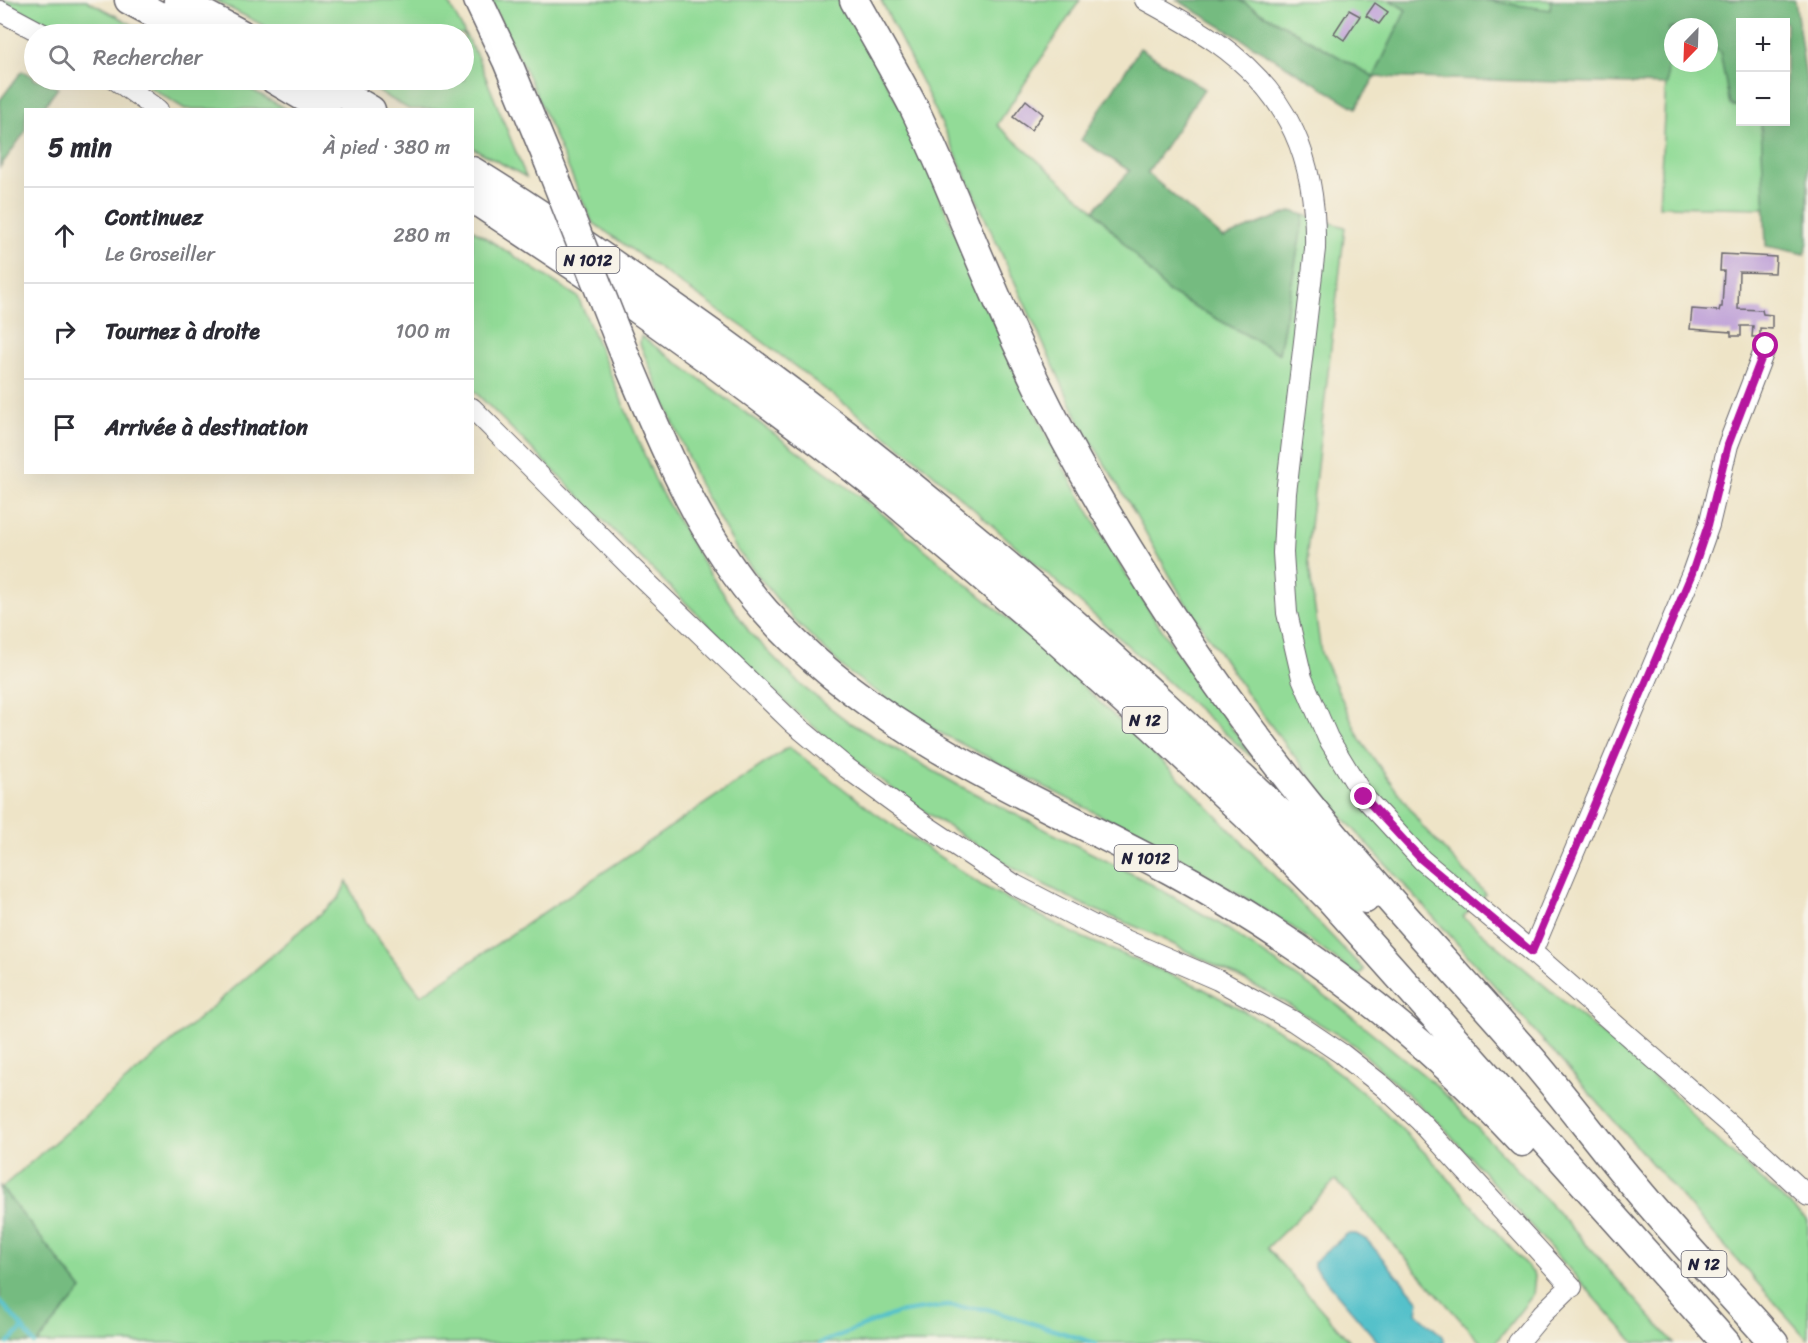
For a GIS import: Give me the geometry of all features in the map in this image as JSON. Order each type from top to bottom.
[{"type":"highway","points":[[129,0],[175,24]]},
{"type":"highway","points":[[177,0],[222,24]]},
{"type":"highway","name":"N 1012","points":[[478,0],[507,61],[627,360],[671,462],[695,510],[715,542],[739,579],[763,609],[805,653],[835,679],[891,720],[973,769],[1171,871],[1222,900],[1295,947],[1369,1000],[1445,1066],[1505,1124],[1704,1343]]},
{"type":"highway","points":[[854,0],[914,108],[1019,348],[1048,406],[1108,516],[1172,619],[1227,698],[1307,803],[1369,877],[1536,1064],[1633,1185]]},
{"type":"highway","points":[[291,90],[323,108]]},
{"type":"highway","points":[[337,90],[368,108]]},
{"type":"highway","name":"N 12","points":[[474,172],[603,257],[724,341],[897,474],[1065,614],[1240,776],[1350,883],[1441,980],[1543,1097],[1633,1185],[1774,1343]]},
{"type":"highway","name":"N 12","points":[[474,199],[621,297],[813,437],[882,491],[1051,634],[1152,726],[1329,898],[1726,1343]]},
{"type":"street","points":[[1145,0],[1215,41],[1253,74],[1280,105],[1292,126],[1308,173],[1314,200],[1315,249],[1286,493],[1283,553],[1287,613],[1302,678],[1328,738],[1364,797],[1422,860],[1532,952],[1761,1152],[1808,1196]]},
{"type":"street","points":[[0,12],[24,24]]},
{"type":"street","points":[[130,90],[155,108]]},
{"type":"street","points":[[1532,952],[1692,573],[1708,525],[1728,445],[1766,346]]},
{"type":"street","points":[[474,410],[632,568],[793,723],[847,768],[925,825],[1015,885],[1100,929],[1218,980],[1293,1021],[1342,1054],[1384,1087],[1420,1121],[1571,1287],[1542,1314],[1518,1343]]},
{"type":"green space","points":[[86,0],[131,24],[48,24],[0,1]]},
{"type":"green space","points":[[214,0],[447,0],[460,24],[261,24]]},
{"type":"green space","points":[[490,0],[839,0],[902,110],[1003,342],[1056,455],[1117,560],[1168,639],[1255,760],[914,457],[746,329],[592,222],[530,80]]},
{"type":"green space","points":[[881,0],[1080,0],[997,125],[1094,210],[1168,292],[1279,353],[1304,215],[1345,227],[1307,552],[1321,653],[1361,741],[1423,827],[1486,894],[1463,917],[1678,1098],[1706,1130],[1808,1221],[1808,1340],[1331,804],[1250,698],[1183,599],[1080,423],[931,101]]},
{"type":"green space","points":[[1177,0],[1239,0],[1374,77],[1406,10],[1390,0],[1483,0],[1550,10],[1551,0],[1795,0],[1808,94],[1808,241],[1805,254],[1766,246],[1761,126],[1790,126],[1790,18],[1736,18],[1736,106],[1730,105],[1718,51],[1718,18],[1664,18],[1664,72],[1667,72],[1667,85],[1375,77],[1356,108]]},
{"type":"green space","points":[[1239,0],[1390,0],[1406,10],[1374,77]]},
{"type":"green space","points":[[1483,0],[1551,0],[1550,10]]},
{"type":"green space","points":[[1140,48],[1204,89],[1147,173],[1223,238],[1292,211],[1304,215],[1279,353],[1168,292],[1094,210],[1130,171],[1081,140]]},
{"type":"green space","points":[[474,51],[526,177],[474,149],[474,108],[407,108],[375,90],[474,90]]},
{"type":"green space","points":[[1718,51],[1730,105],[1736,106],[1736,126],[1761,126],[1765,208],[1659,206],[1666,72],[1718,72]]},
{"type":"green space","points":[[22,71],[24,72],[24,90],[56,90],[43,108],[24,108],[24,133],[0,167],[0,100]]},
{"type":"green space","points":[[154,90],[252,90],[284,108],[183,108]]},
{"type":"green space","points":[[474,230],[578,297],[658,487],[707,569],[750,633],[802,686],[850,723],[958,785],[1144,880],[1220,924],[1339,1006],[1436,1085],[1555,1209],[1674,1343],[1635,1343],[1445,1129],[1353,1044],[1269,993],[1151,933],[1086,906],[1018,871],[919,808],[856,762],[789,706],[474,391]]},
{"type":"green space","points":[[641,336],[874,507],[1043,648],[1195,793],[1364,970],[1358,976],[1288,924],[1165,849],[927,726],[848,672],[794,620],[737,550],[699,484],[640,344]]},
{"type":"green space","points":[[789,747],[875,813],[983,886],[1079,936],[1200,987],[1293,1038],[1384,1111],[1429,1157],[1535,1275],[1533,1295],[1495,1343],[1481,1343],[1336,1180],[1267,1248],[1351,1343],[37,1343],[82,1290],[1,1188],[339,898],[347,881],[365,922],[421,995]]},
{"type":"green space","points":[[0,1186],[82,1290],[37,1343],[0,1343]]},
{"type":"water","points":[[1347,1234],[1356,1234],[1367,1240],[1419,1301],[1417,1313],[1442,1336],[1444,1343],[1379,1343],[1314,1267],[1314,1262]]},
{"type":"building","points":[[1375,3],[1388,12],[1379,24],[1366,16]]},
{"type":"building","points":[[1349,10],[1360,16],[1344,40],[1334,33]]},
{"type":"building","points":[[1026,100],[1043,114],[1031,130],[1013,117]]},
{"type":"building","points":[[1721,254],[1776,257],[1775,273],[1739,272],[1738,309],[1762,310],[1763,314],[1772,315],[1772,329],[1760,328],[1760,337],[1752,337],[1753,326],[1741,326],[1741,336],[1731,336],[1731,332],[1690,329],[1692,309],[1719,311],[1722,307],[1724,271],[1720,271]]},
{"type":"waterway","points":[[0,1301],[23,1328],[8,1343]]},
{"type":"waterway","points":[[820,1343],[897,1313],[946,1306],[987,1309],[1095,1343]]},
{"type":"waterway","points":[[23,1328],[34,1343]]},
{"type":"route","points":[[1364,797],[1422,860],[1532,952],[1692,573],[1708,525],[1728,445],[1766,346]]}]
